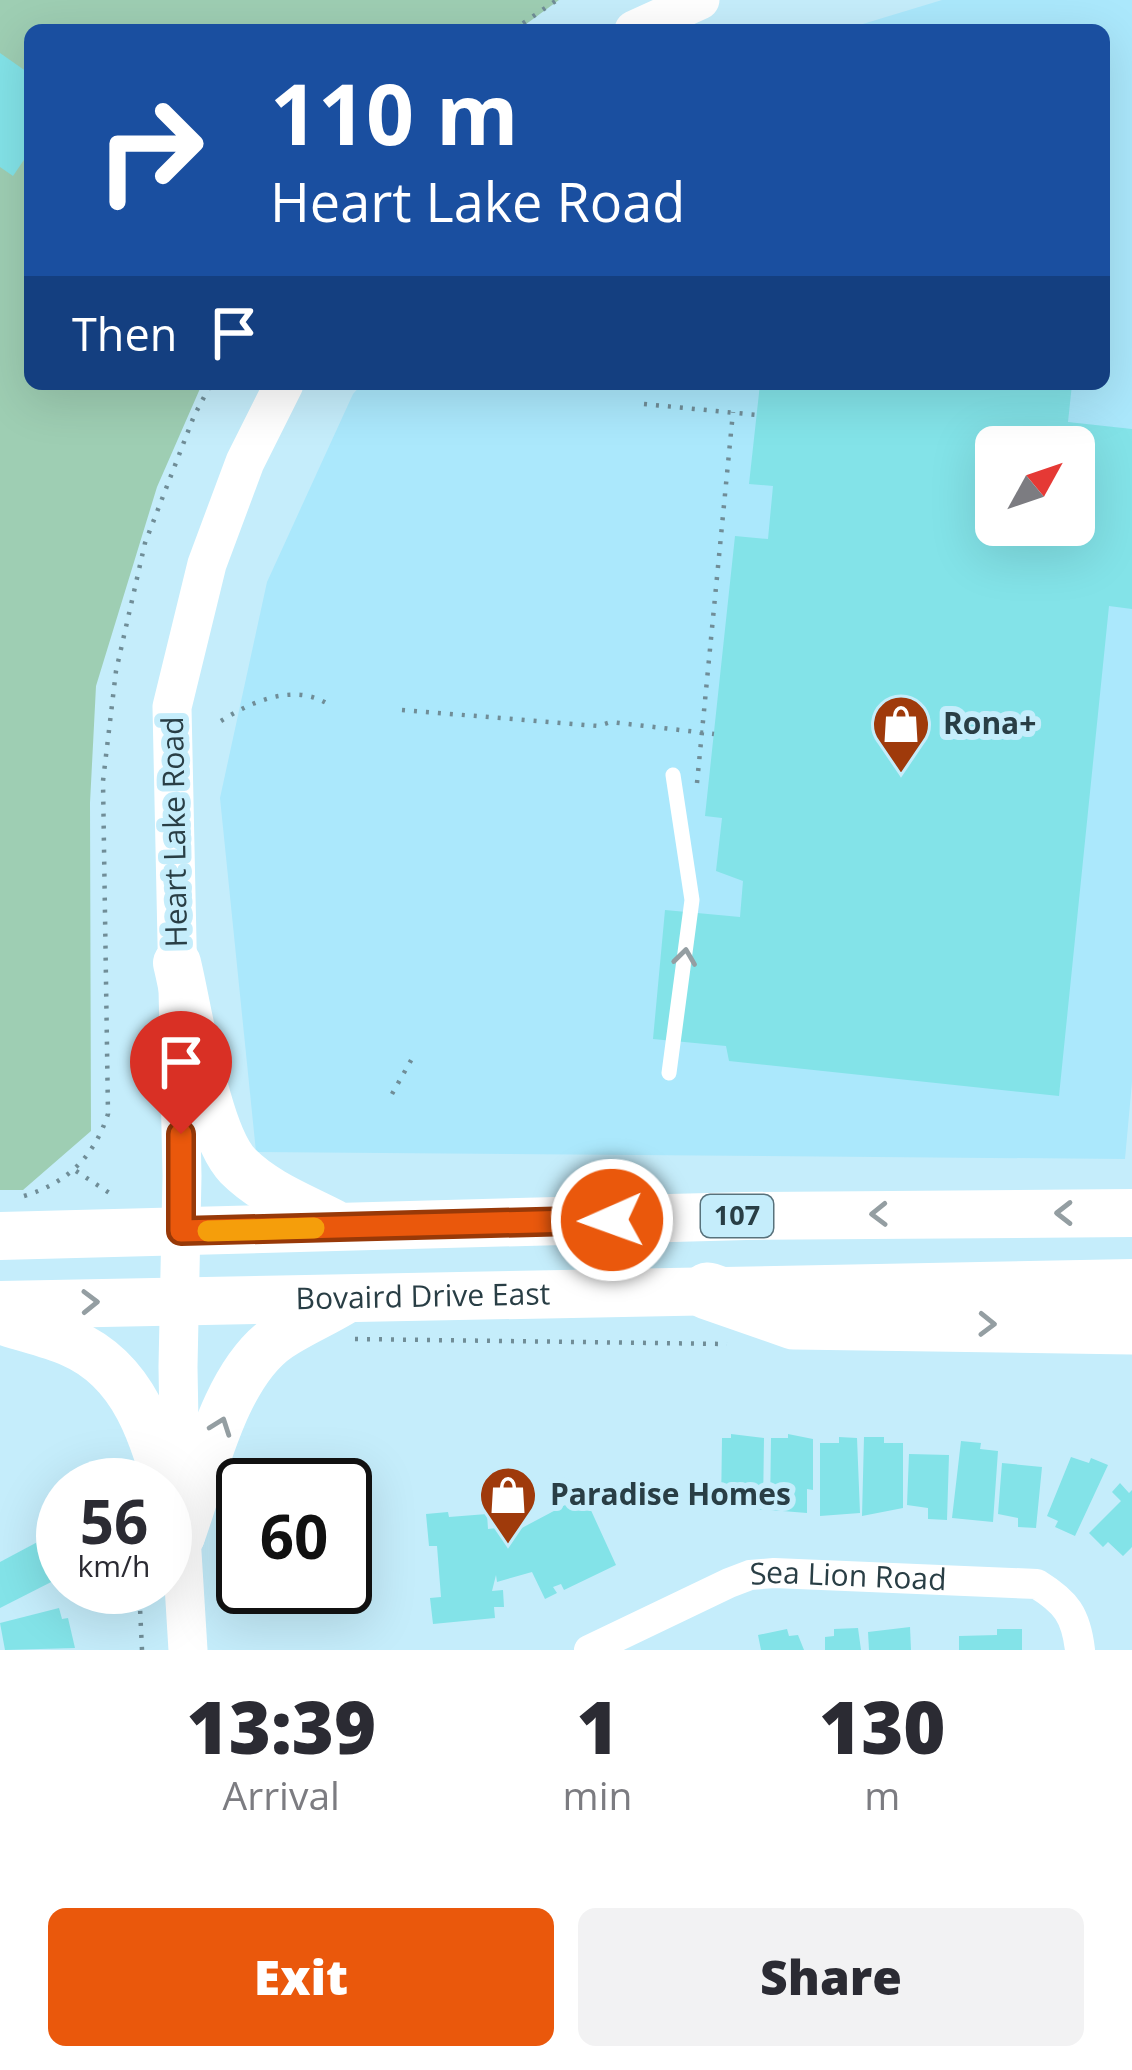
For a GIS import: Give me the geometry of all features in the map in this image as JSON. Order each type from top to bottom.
[{"type":"highway","points":[[707,1291],[794,1321],[1132,1326]]},
{"type":"main road","points":[[177,963],[218,1136],[236,1163],[271,1192],[343,1228]]},
{"type":"main road","name":"107","points":[[6,1216],[181,1231],[746,1216],[1132,1213]]},
{"type":"main road","name":"Bovaird Drive East","points":[[0,1304],[179,1300],[352,1317],[512,1298],[1132,1283]]},
{"type":"main road","points":[[192,1506],[233,1394],[250,1367],[280,1336],[352,1317]]},
{"type":"main road","points":[[0,1320],[72,1343],[122,1378],[140,1405],[157,1458]]},
{"type":"street","points":[[647,24],[700,0]]},
{"type":"street","name":"Heart Lake Road","points":[[180,1458],[172,707],[207,564],[245,462],[281,390]]},
{"type":"street","name":"Sea Lion Road","points":[[589,1650],[729,1582],[775,1573],[1037,1584],[1063,1600],[1076,1619],[1080,1650]]},
{"type":"street","name":"Heart Lake Road","points":[[186,1614],[188,1650]]},
{"type":"lane","points":[[669,1073],[692,900],[674,775]]},
{"type":"path","points":[[522,24],[557,0]]},
{"type":"path","points":[[6,1216],[76,1171],[100,1138],[108,1114],[103,781],[116,671],[145,543],[208,390]]},
{"type":"path","points":[[644,404],[757,415]]},
{"type":"path","points":[[696,801],[733,412]]},
{"type":"path","points":[[221,721],[244,706],[270,698],[308,695],[328,704]]},
{"type":"path","points":[[402,710],[714,734]]},
{"type":"path","points":[[392,1094],[414,1054]]},
{"type":"path","points":[[76,1171],[106,1190]]},
{"type":"path","points":[[114,1196],[126,1189]]},
{"type":"path","points":[[352,1317],[734,1344]]},
{"type":"path","points":[[140,1614],[142,1650]]},
{"type":"shaded area","points":[[942,0],[1132,0],[1132,1082],[1125,1159],[256,1152],[220,798],[267,582],[357,390],[1110,390],[1110,24],[863,24]]},
{"type":"green space","points":[[0,0],[559,0],[526,24],[24,24],[24,390],[199,390],[157,487],[96,686],[90,803],[91,1131],[23,1190],[0,1190]]},
{"type":"building","points":[[0,53],[24,70],[24,160],[13,176],[0,167]]},
{"type":"building","name":"Rona+","points":[[759,390],[1071,390],[1068,422],[1132,429],[1132,609],[1109,606],[1059,1096],[729,1061],[726,1046],[653,1039],[665,910],[740,917],[743,881],[716,871],[722,818],[705,816],[735,536],[768,539],[773,486],[749,484]]},
{"type":"building","points":[[731,1434],[764,1438],[763,1510],[721,1508],[722,1438],[731,1438]]},
{"type":"building","points":[[788,1434],[813,1439],[813,1490],[807,1489],[807,1513],[770,1510],[771,1438],[788,1438]]},
{"type":"building","points":[[839,1437],[857,1438],[860,1513],[820,1516],[820,1443],[839,1443]]},
{"type":"building","points":[[864,1437],[903,1443],[903,1508],[862,1516]]},
{"type":"building","points":[[961,1441],[998,1451],[993,1522],[952,1518]]},
{"type":"building","points":[[909,1454],[949,1455],[947,1520],[928,1519],[928,1508],[907,1505]]},
{"type":"building","points":[[1071,1457],[1108,1465],[1075,1536],[1055,1527],[1058,1521],[1047,1516]]},
{"type":"building","points":[[1002,1463],[1042,1467],[1036,1528],[1018,1527],[1018,1518],[998,1514]]},
{"type":"building","points":[[1120,1483],[1129,1493],[1132,1490],[1132,1547],[1123,1556],[1108,1542],[1103,1547],[1089,1533],[1121,1501],[1112,1492]]},
{"type":"building","points":[[511,1487],[525,1515],[513,1520],[518,1530],[584,1495],[616,1565],[564,1590],[561,1584],[553,1587],[557,1593],[545,1599],[532,1572],[497,1582],[496,1575],[492,1591],[503,1590],[504,1607],[494,1607],[495,1618],[433,1624],[430,1598],[441,1597],[437,1546],[429,1546],[426,1514],[487,1514],[488,1529],[497,1528],[484,1500]]},
{"type":"building","points":[[36,1543],[36,1590],[0,1608],[0,1562]]},
{"type":"building","points":[[36,1614],[61,1614],[62,1619],[68,1618],[75,1648],[5,1650],[0,1623]]},
{"type":"building","points":[[910,1627],[911,1650],[869,1650],[868,1632]]},
{"type":"building","points":[[858,1628],[861,1650],[825,1650],[825,1637],[834,1636],[834,1629]]},
{"type":"building","points":[[787,1629],[789,1636],[798,1635],[804,1650],[761,1650],[758,1635]]},
{"type":"building","points":[[997,1629],[1022,1629],[1022,1650],[959,1650],[959,1636],[997,1635]]},
{"type":"slow traffic","points":[[208,1231],[314,1228]]},
{"type":"place","name":"Rona+","points":[[901,775]]},
{"type":"place","name":"Paradise Homes","points":[[508,1546]]},
{"type":"route","points":[[181,1134],[181,1231],[612,1220]]}]
